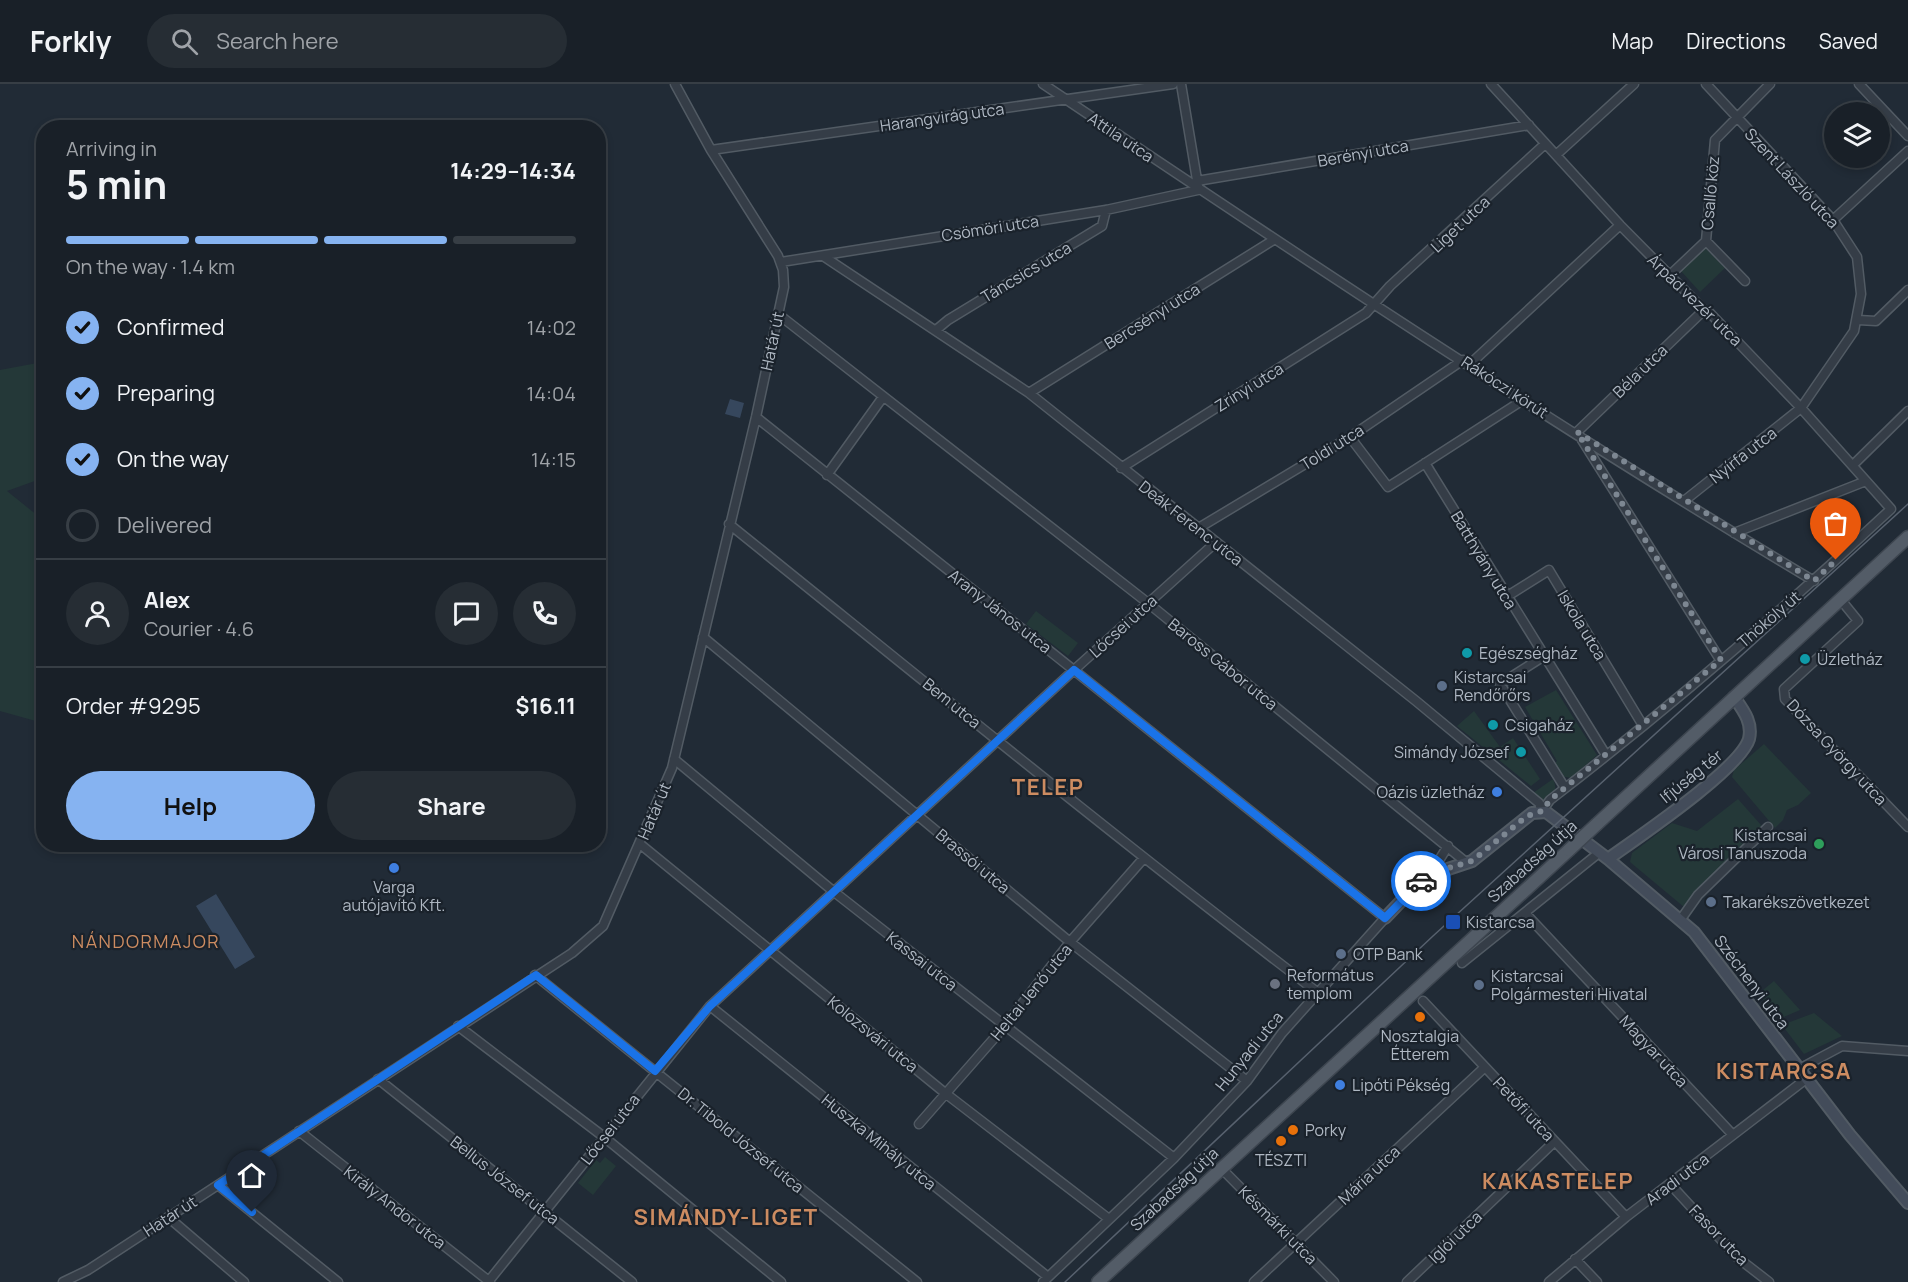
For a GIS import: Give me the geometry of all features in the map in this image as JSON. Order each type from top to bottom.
[{"type":"main road","name":"Szabadság útja","points":[[1098,1282],[1908,537]]},
{"type":"main road","name":"Ifjúság tér","points":[[1604,856],[1720,773],[1740,753],[1749,737],[1749,719],[1734,697]]},
{"type":"main road","name":"Széchenyi utca","points":[[1542,811],[1553,815],[1681,919],[1708,948],[1806,1079],[1908,1203]]},
{"type":"main road","name":"Hunyadi utca","points":[[1385,918],[1424,877],[1467,863],[1527,816],[1542,811]]},
{"type":"street","name":"Határ út","points":[[63,1282],[88,1270],[218,1185],[572,953],[601,930],[640,844],[674,759],[756,417],[784,281],[781,262],[711,150],[675,84]]},
{"type":"street","name":"Attila utca","points":[[1043,84],[1198,185]]},
{"type":"street","name":"Harangvirág utca","points":[[711,150],[1173,84]]},
{"type":"street","points":[[1182,84],[1198,185]]},
{"type":"street","name":"Árpád vezér utca","points":[[1492,84],[1620,225],[1669,276],[1704,310],[1708,311],[1853,465],[1891,509],[1884,516]]},
{"type":"street","points":[[1556,155],[1634,84]]},
{"type":"street","name":"Szent László utca","points":[[1706,84],[1833,220],[1853,248],[1859,267],[1861,294],[1858,320],[1848,343],[1801,408]]},
{"type":"street","name":"Csalló köz","points":[[1669,276],[1706,241],[1715,140],[1770,84]]},
{"type":"street","points":[[1859,84],[1908,136]]},
{"type":"street","name":"Berényi utca","points":[[1198,185],[1529,125]]},
{"type":"street","name":"Liget utca","points":[[1374,304],[1390,286],[1411,270],[1545,144]]},
{"type":"street","points":[[1833,220],[1908,151]]},
{"type":"street","name":"Csömöri utca","points":[[781,262],[1106,210],[1198,185]]},
{"type":"street","name":"Rákóczi körút","points":[[1198,185],[1275,239],[1523,400],[1814,581]]},
{"type":"street","name":"Táncsics utca","points":[[936,330],[948,320],[1102,226],[1106,210]]},
{"type":"street","name":"Toldi utca","points":[[1197,529],[1350,437],[1466,362],[1620,225]]},
{"type":"street","name":"Bercsényi utca","points":[[1029,393],[1275,239]]},
{"type":"street","name":"Csalló köz","points":[[1706,241],[1745,281]]},
{"type":"street","name":"Deák Ferenc utca","points":[[823,256],[1029,393],[1416,702],[1539,803],[1542,811]]},
{"type":"street","points":[[1858,320],[1876,321],[1908,290]]},
{"type":"street","name":"Zrínyi utca","points":[[1121,468],[1366,313],[1374,304]]},
{"type":"street","name":"Béla utca","points":[[1577,432],[1704,310]]},
{"type":"street","name":"Baross Gábor utca","points":[[778,314],[1148,603],[1467,863]]},
{"type":"street","points":[[827,475],[882,397]]},
{"type":"street","points":[[1350,437],[1388,488],[1523,400]]},
{"type":"street","name":"Nyírfa utca","points":[[1684,501],[1801,408]]},
{"type":"street","points":[[1853,465],[1908,411]]},
{"type":"street","name":"Arany János utca","points":[[756,417],[1385,918]]},
{"type":"street","points":[[1577,432],[1721,660]]},
{"type":"street","name":"Batthyány utca","points":[[1425,463],[1606,755]]},
{"type":"street","points":[[1734,533],[1866,481]]},
{"type":"street","name":"Thököly út","points":[[1542,811],[1550,800],[1814,581],[1884,516]]},
{"type":"street","name":"Bem utca","points":[[729,524],[999,740],[1143,860],[1317,992]]},
{"type":"street","name":"Lőcsei utca","points":[[489,1282],[655,1071],[710,1006],[1215,543]]},
{"type":"street","name":"Iskola utca","points":[[1506,597],[1549,570],[1642,724]]},
{"type":"street","name":"Dózsa György utca","points":[[1841,600],[1858,621],[1784,689],[1783,693],[1785,699],[1908,827]]},
{"type":"street","name":"Brassói utca","points":[[703,637],[1070,942],[1247,1081]]},
{"type":"street","points":[[1544,656],[1500,684],[1565,788]]},
{"type":"street","name":"Kassai utca","points":[[674,759],[833,891],[1174,1158]]},
{"type":"street","points":[[1681,919],[1698,895],[1768,827]]},
{"type":"street","name":"Kolozsvári utca","points":[[640,844],[945,1093],[1109,1219]]},
{"type":"street","points":[[1435,872],[1436,865],[1448,846]]},
{"type":"street","points":[[1462,963],[1604,856]]},
{"type":"street","name":"Heltai Jenő utca","points":[[919,1124],[1004,1027],[1070,942],[1143,860]]},
{"type":"street","name":"Magyar utca","points":[[1526,914],[1733,1136]]},
{"type":"street","name":"Hunyadi utca","points":[[1045,1280],[1174,1158],[1247,1081],[1282,1033],[1385,918]]},
{"type":"street","name":"Dr. Tibold József utca","points":[[536,975],[917,1282]]},
{"type":"street","name":"Petőfi utca","points":[[1423,1001],[1626,1217]]},
{"type":"street","name":"Huszka Mihály utca","points":[[710,1006],[1045,1280]]},
{"type":"street","points":[[458,1026],[604,1137],[781,1282]]},
{"type":"street","points":[[1799,1069],[1842,1046],[1908,1051]]},
{"type":"street","name":"Mária utca","points":[[1254,1282],[1485,1067]]},
{"type":"street","name":"Bellus József utca","points":[[378,1079],[632,1282]]},
{"type":"street","name":"Aradi utca","points":[[1549,1282],[1626,1217],[1671,1185],[1806,1079]]},
{"type":"street","name":"Király Andor utca","points":[[299,1131],[489,1282]]},
{"type":"street","name":"Iglói utca","points":[[1407,1282],[1554,1142]]},
{"type":"street","name":"Késmárki utca","points":[[1221,1168],[1334,1282]]},
{"type":"street","points":[[218,1185],[338,1282]]},
{"type":"street","name":"Fasor utca","points":[[1671,1185],[1738,1258],[1769,1282]]},
{"type":"street","points":[[168,1217],[244,1282]]},
{"type":"street","points":[[1575,1259],[1597,1282]]},
{"type":"green space","points":[[1705,248],[1725,268],[1700,292],[1681,271]]},
{"type":"green space","points":[[36,363],[36,481],[7,491],[36,514],[36,721],[0,711],[0,370]]},
{"type":"green space","points":[[1036,611],[1078,643],[1068,656],[1026,624]]},
{"type":"green space","points":[[1556,690],[1597,755],[1571,778],[1560,776],[1554,764],[1557,761],[1525,707]]},
{"type":"green space","points":[[1474,711],[1500,747],[1513,738],[1540,779],[1531,786],[1457,726]]},
{"type":"green space","points":[[1764,744],[1811,793],[1798,805],[1787,810],[1783,820],[1775,828],[1732,777],[1734,770]]},
{"type":"green space","points":[[1553,779],[1555,792],[1545,801],[1533,793]]},
{"type":"green space","points":[[1738,799],[1761,825],[1757,836],[1684,907],[1630,862],[1632,853],[1672,823],[1697,831]]},
{"type":"green space","points":[[1774,981],[1800,1010],[1779,1019],[1758,994]]},
{"type":"green space","points":[[1814,1013],[1842,1036],[1804,1054],[1782,1025]]},
{"type":"green space","points":[[605,1157],[616,1166],[593,1195],[578,1183],[596,1160],[600,1163]]},
{"type":"water","points":[[730,399],[744,403],[740,418],[725,414]]},
{"type":"water","points":[[216,894],[255,957],[235,969],[196,906]]},
{"type":"tram line","points":[[1065,1282],[1433,936],[1908,504]]},
{"type":"way so far","points":[[1421,881],[1435,872],[1472,861],[1527,816],[1542,811],[1550,800],[1721,660],[1577,432],[1734,533],[1814,581],[1836,560]]},
{"type":"place","name":"Egészségház","points":[[1467,653]]},
{"type":"place","name":"Üzletház","points":[[1805,659]]},
{"type":"place","name":"Kistarcsai Rendőrőrs","points":[[1442,686]]},
{"type":"place","name":"Csigaház","points":[[1493,725]]},
{"type":"place","name":"Simándy József","points":[[1521,752]]},
{"type":"place","name":"Oázis üzletház","points":[[1497,792]]},
{"type":"place","name":"Kistarcsai Városi Tanuszoda","points":[[1819,844]]},
{"type":"place","name":"Varga autójavító Kft.","points":[[394,868]]},
{"type":"place","name":"Takarékszövetkezet","points":[[1711,902]]},
{"type":"place","name":"Kistarcsa","points":[[1453,922]]},
{"type":"place","name":"OTP Bank","points":[[1341,954]]},
{"type":"place","name":"Református templom","points":[[1275,984]]},
{"type":"place","name":"Kistarcsai Polgármesteri Hivatal","points":[[1479,985]]},
{"type":"place","name":"Nosztalgia Étterem","points":[[1420,1017]]},
{"type":"place","name":"Lipóti Pékség","points":[[1340,1085]]},
{"type":"place","name":"Porky","points":[[1293,1130]]},
{"type":"place","name":"TÉSZTI","points":[[1281,1141]]},
{"type":"district","name":"TELEP","points":[[1048,787]]},
{"type":"district","name":"NÁNDORMAJOR","points":[[146,942]]},
{"type":"district","name":"KISTARCSA","points":[[1784,1071]]},
{"type":"district","name":"KAKASTELEP","points":[[1558,1181]]},
{"type":"district","name":"SIMÁNDY-LIGET","points":[[726,1217]]},
{"type":"route","points":[[252,1212],[218,1185],[536,975],[655,1071],[710,1006],[1074,670],[1385,918],[1421,881]]}]
